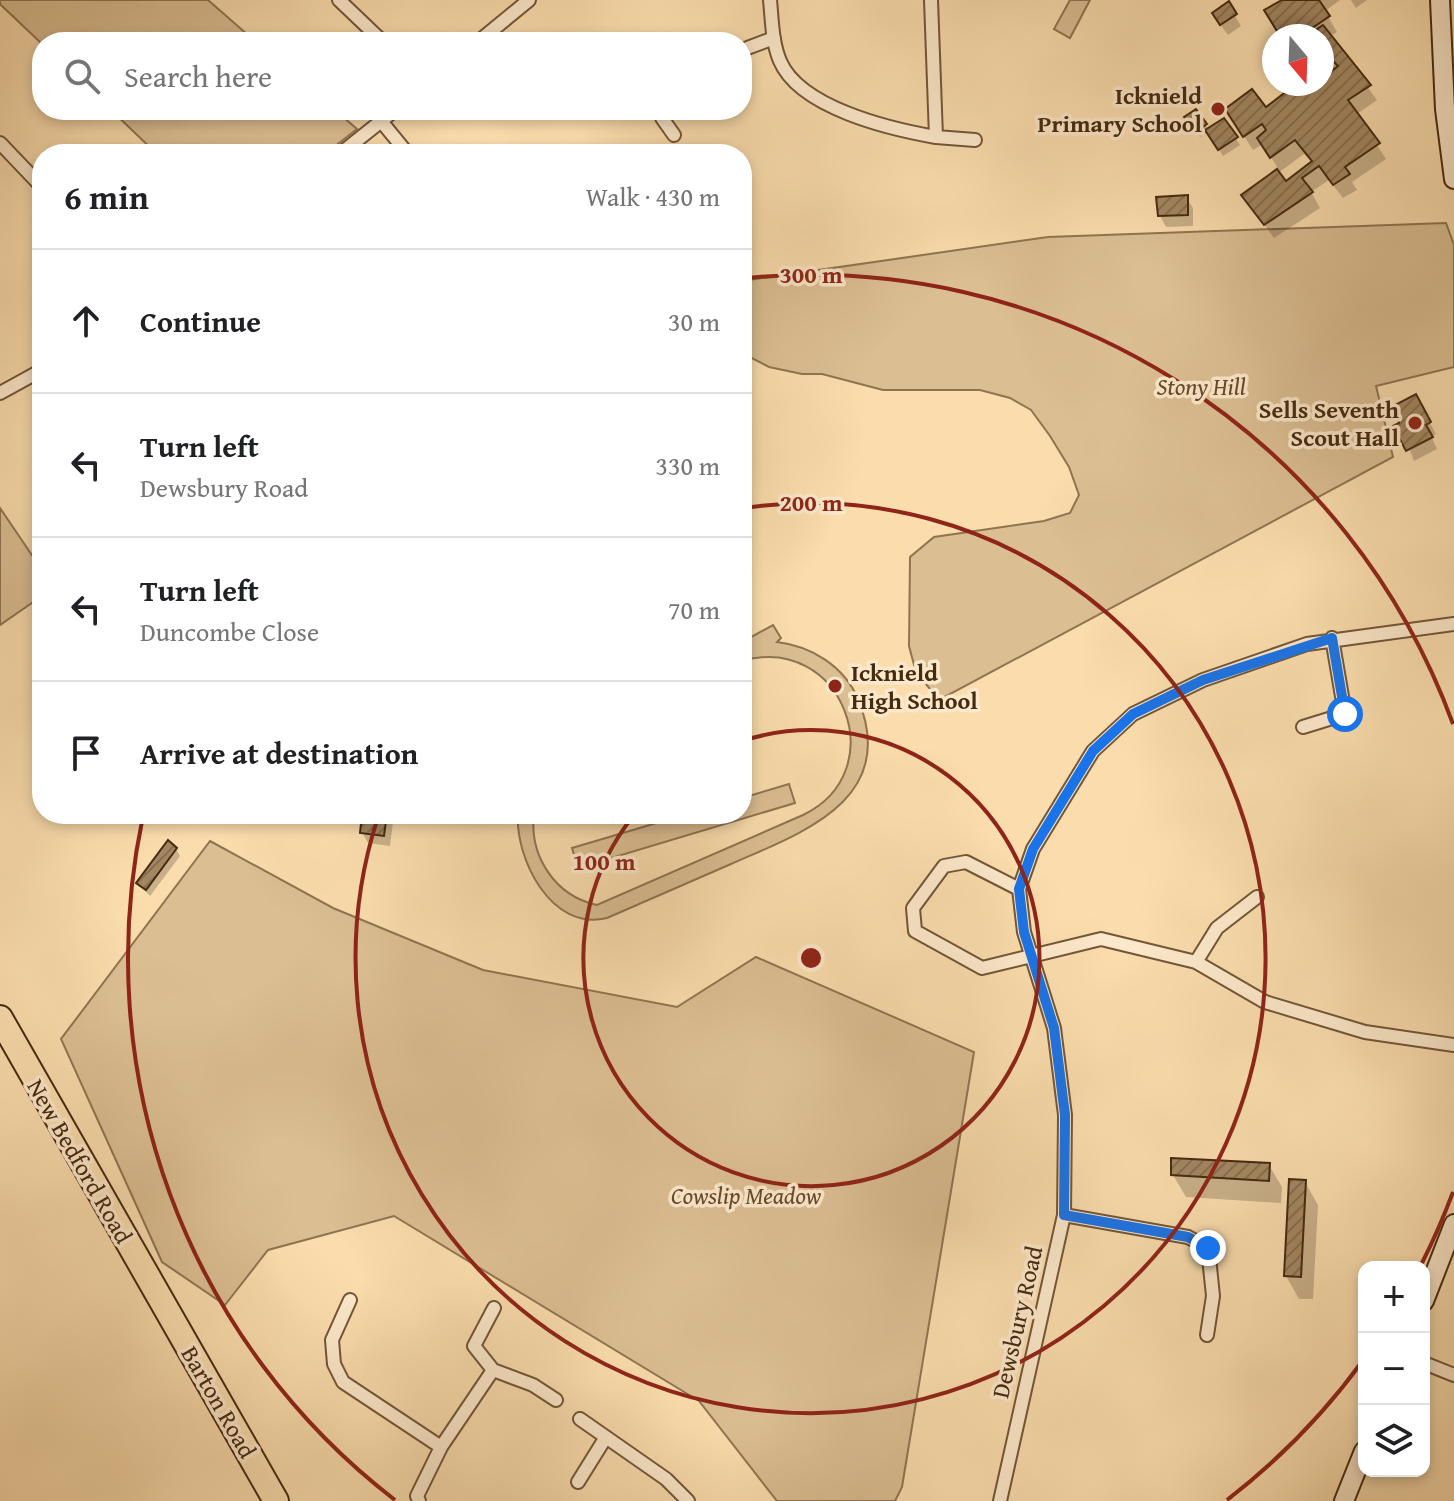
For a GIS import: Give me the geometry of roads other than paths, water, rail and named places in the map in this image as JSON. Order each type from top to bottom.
[{"type":"highway","name":"New Bedford Road","points":[[0,1018],[161,1303]]},
{"type":"highway","name":"Barton Road","points":[[161,1303],[276,1501]]},
{"type":"street","points":[[339,0],[373,32]]},
{"type":"street","points":[[490,32],[529,0]]},
{"type":"street","points":[[770,0],[774,38],[781,62],[806,94],[883,125],[936,137],[975,140]]},
{"type":"street","points":[[931,0],[936,137]]},
{"type":"street","points":[[1440,0],[1448,58],[1454,179]]},
{"type":"street","points":[[752,46],[774,38]]},
{"type":"street","points":[[663,120],[674,135]]},
{"type":"street","points":[[352,144],[381,121],[400,144]]},
{"type":"street","points":[[0,143],[32,177]]},
{"type":"street","points":[[0,393],[32,375]]},
{"type":"street","name":"Dewsbury Road","points":[[1000,1501],[1064,1215],[1065,1115],[1054,1028],[1024,932],[1019,889],[1033,849],[1093,751],[1133,714],[1203,680],[1332,638],[1454,624]]},
{"type":"street","points":[[1303,727],[1345,714],[1332,638]]},
{"type":"street","points":[[1019,889],[966,862],[944,866],[913,908],[915,931],[982,968],[1101,939],[1196,962],[1265,1002],[1365,1032],[1454,1045]]},
{"type":"street","points":[[1196,962],[1217,928],[1257,897]]},
{"type":"street","points":[[1064,1215],[1188,1237],[1208,1248],[1213,1296],[1207,1335]]},
{"type":"street","points":[[1430,1286],[1454,1224]]},
{"type":"street","points":[[350,1300],[332,1340],[334,1364],[343,1382],[441,1447]]},
{"type":"street","points":[[494,1308],[474,1346],[493,1370],[533,1385],[556,1400]]},
{"type":"street","points":[[1430,1365],[1454,1375]]},
{"type":"street","points":[[419,1501],[417,1496],[441,1447],[493,1370]]},
{"type":"street","points":[[580,1419],[666,1479],[688,1501]]},
{"type":"street","points":[[578,1482],[606,1437]]},
{"type":"street","points":[[1344,1501],[1358,1466]]},
{"type":"place","name":"Icknield Primary School","points":[[1218,109]]},
{"type":"place","name":"Sells Seventh Scout Hall","points":[[1415,423]]},
{"type":"place","name":"Icknield High School","points":[[835,686]]},
{"type":"park label","name":"Stony Hill","points":[[1201,386]]},
{"type":"park label","name":"Cowslip Meadow","points":[[746,1195]]}]
